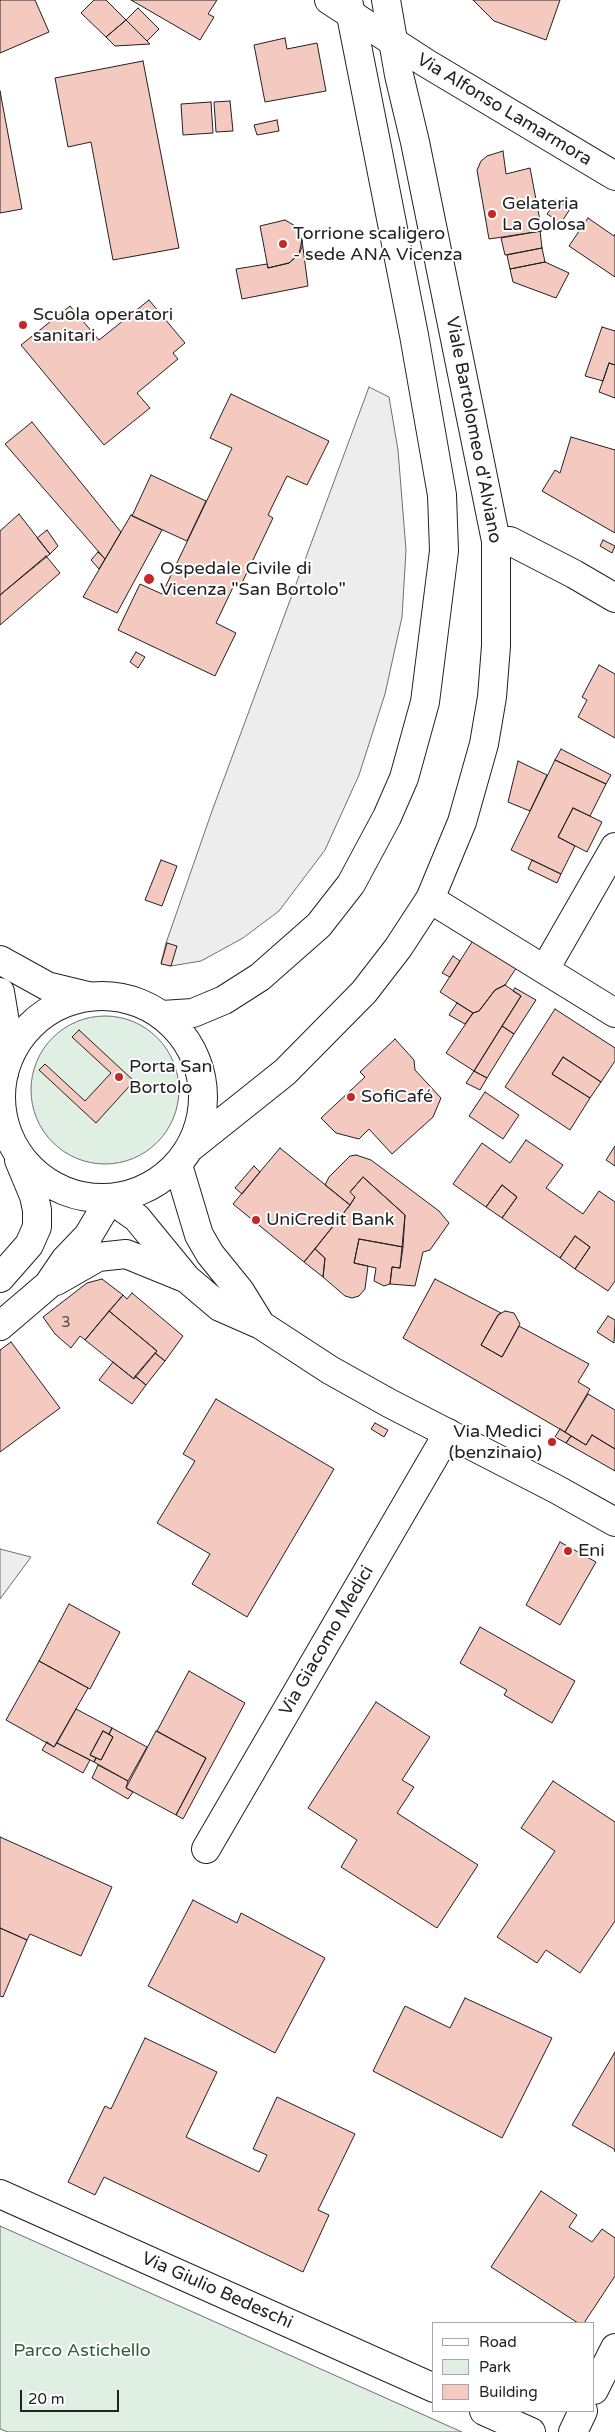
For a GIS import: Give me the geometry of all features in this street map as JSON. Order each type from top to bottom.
[{"type":"main road","name":"Viale Bartolomeo d'Alviano","points":[[184,1156],[201,1116],[204,1100],[202,1076],[194,1052],[180,1032],[162,1015],[137,1001],[109,996],[88,996],[54,1008],[32,1025],[14,1047],[4,1073],[1,1098],[4,1123],[14,1149],[30,1169],[52,1186],[78,1196],[110,1199],[132,1194],[157,1182],[184,1156],[270,1084],[327,1032],[364,992],[398,948],[430,899],[462,822],[484,744],[492,697],[496,646],[496,541],[386,0]]},
{"type":"main road","name":"Via Alfonso Lamarmora","points":[[342,5],[394,43],[615,176]]},
{"type":"main road","points":[[162,1015],[193,1013],[224,1000],[260,977],[319,925],[351,884],[388,817],[404,778],[424,702],[444,551],[442,495],[412,325],[342,5]]},
{"type":"main road","points":[[496,541],[510,541],[574,574],[615,598]]},
{"type":"main road","points":[[545,969],[615,847]]},
{"type":"main road","points":[[430,899],[615,1013]]},
{"type":"main road","points":[[0,960],[47,986],[88,996]]},
{"type":"main road","points":[[0,992],[6,1028],[4,1073]]},
{"type":"main road","points":[[0,1278],[30,1245],[37,1227],[37,1210],[34,1196],[14,1149]]},
{"type":"main road","points":[[184,1156],[199,1235],[210,1254],[240,1291],[261,1325]]},
{"type":"main road","points":[[48,1285],[64,1260],[88,1236],[110,1199],[137,1218],[187,1279],[220,1307],[261,1325],[330,1370],[615,1522]]},
{"type":"main road","points":[[0,1326],[48,1285],[98,1257],[126,1254],[187,1279]]},
{"type":"main road","name":"Via Giacomo Medici","points":[[206,1849],[448,1433]]},
{"type":"main road","name":"Via Giulio Bedeschi","points":[[0,2194],[432,2387]]},
{"type":"main road","points":[[595,2388],[615,2348]]},
{"type":"main road","points":[[486,2412],[531,2432]]},
{"type":"main road","points":[[572,2432],[582,2412]]},
{"type":"green space","points":[[105,1016],[119,1017],[133,1022],[146,1028],[157,1038],[167,1049],[173,1062],[178,1076],[178,1104],[173,1118],[167,1131],[157,1142],[146,1152],[133,1158],[119,1163],[105,1164],[91,1163],[77,1158],[64,1152],[53,1142],[43,1131],[37,1118],[32,1104],[31,1090],[32,1076],[37,1062],[43,1049],[53,1038],[64,1028],[77,1022],[91,1017]]},
{"type":"green space","name":"Parco Astichello","points":[[0,2226],[462,2432],[8,2432],[0,2429]]},
{"type":"shaded area","points":[[369,387],[389,397],[398,450],[406,550],[402,617],[385,694],[359,775],[325,850],[279,911],[243,938],[201,961],[171,966],[161,963],[166,943],[212,811]]},
{"type":"shaded area","points":[[0,1549],[31,1557],[0,1599]]},
{"type":"building","points":[[0,0],[35,0],[49,32],[0,53]]},
{"type":"building","points":[[94,0],[106,0],[126,20],[106,37],[81,13]]},
{"type":"building","points":[[131,0],[217,0],[208,14],[214,17],[200,40]]},
{"type":"building","points":[[473,0],[560,0],[546,40],[494,21]]},
{"type":"building","points":[[138,8],[159,29],[147,41],[126,20]]},
{"type":"building","points":[[126,20],[150,44],[115,46],[106,37]]},
{"type":"building","points":[[285,38],[287,49],[317,43],[326,91],[265,102],[254,45]]},
{"type":"building","points":[[143,61],[179,248],[113,260],[91,142],[68,147],[55,78]]},
{"type":"building","points":[[0,91],[22,209],[0,213]]},
{"type":"building","points":[[230,101],[233,131],[216,132],[214,102]]},
{"type":"building","points":[[211,102],[213,133],[183,135],[181,104]]},
{"type":"building","points":[[277,120],[279,131],[257,135],[254,125]]},
{"type":"building","points":[[503,151],[506,174],[530,168],[542,231],[489,239],[477,170],[481,161],[487,156]]},
{"type":"building","points":[[557,200],[570,209],[561,223],[547,214]]},
{"type":"building","points":[[588,218],[614,236],[615,234],[615,277],[569,246]]},
{"type":"building","name":"Torrione scaligero - sede ANA Vicenza","points":[[285,220],[297,227],[302,240],[302,247],[299,254],[289,263],[268,268],[260,226]]},
{"type":"building","points":[[540,231],[542,248],[505,255],[501,238]]},
{"type":"building","points":[[302,240],[308,286],[242,299],[236,269],[267,264],[268,268],[289,263],[299,254]]},
{"type":"building","points":[[542,248],[545,262],[510,269],[507,255]]},
{"type":"building","points":[[545,262],[569,273],[556,298],[513,282],[510,269]]},
{"type":"building","points":[[149,300],[185,343],[173,353],[178,359],[137,393],[150,408],[104,445],[21,345],[70,306],[99,340]]},
{"type":"building","points":[[602,327],[615,331],[615,365],[609,363],[603,381],[585,376]]},
{"type":"building","points":[[609,363],[615,365],[615,398],[599,392]]},
{"type":"building","points":[[231,394],[329,441],[307,485],[287,476],[268,515],[273,518],[241,585],[235,583],[216,623],[236,633],[215,676],[118,630],[140,584],[162,594],[232,448],[210,438]]},
{"type":"building","points":[[32,422],[121,532],[105,559],[5,444]]},
{"type":"building","points":[[571,437],[615,450],[615,533],[542,491],[555,470],[560,473]]},
{"type":"building","points":[[151,475],[206,501],[187,541],[132,516]]},
{"type":"building","points":[[19,514],[50,554],[0,595],[0,531]]},
{"type":"building","points":[[131,515],[162,530],[117,613],[83,597]]},
{"type":"building","points":[[47,530],[58,546],[50,554],[37,538]]},
{"type":"building","points":[[603,540],[615,546],[612,553],[600,546]]},
{"type":"building","points":[[98,552],[105,559],[99,569],[91,560]]},
{"type":"building","points":[[46,556],[60,573],[0,625],[0,595]]},
{"type":"building","points":[[136,652],[145,657],[138,668],[130,662]]},
{"type":"building","points":[[599,665],[615,674],[615,738],[578,717],[587,700],[582,697]]},
{"type":"building","points":[[561,749],[611,775],[606,784],[555,760]]},
{"type":"building","points":[[555,760],[606,784],[590,816],[573,808],[558,837],[575,846],[561,874],[511,850]]},
{"type":"building","points":[[518,761],[547,775],[530,811],[508,802]]},
{"type":"building","points":[[573,808],[602,822],[587,852],[558,837]]},
{"type":"building","points":[[161,860],[177,866],[162,906],[145,900]]},
{"type":"building","points":[[532,860],[561,874],[557,883],[528,869]]},
{"type":"building","points":[[474,939],[517,967],[505,985],[495,990],[479,1011],[473,1013],[440,992]]},
{"type":"building","points":[[167,943],[177,946],[171,966],[161,964]]},
{"type":"building","points":[[453,956],[460,961],[450,977],[442,973]]},
{"type":"building","points":[[505,985],[521,996],[474,1071],[446,1053],[473,1013],[479,1011],[495,990]]},
{"type":"building","points":[[515,988],[536,1000],[514,1034],[502,1026],[521,996],[513,991]]},
{"type":"building","points":[[457,1003],[473,1013],[465,1024],[449,1015]]},
{"type":"building","points":[[555,1009],[615,1048],[615,1061],[601,1082],[563,1057],[552,1074],[590,1098],[570,1130],[505,1087]]},
{"type":"building","points":[[502,1026],[514,1034],[487,1078],[474,1071]]},
{"type":"building","name":"Porta San Bortolo","points":[[79,1030],[134,1081],[96,1123],[39,1070],[45,1064],[85,1101],[111,1073],[72,1037]]},
{"type":"building","points":[[395,1039],[414,1060],[415,1070],[441,1098],[433,1117],[392,1154],[369,1129],[359,1139],[336,1133],[321,1118],[365,1077],[360,1072]]},
{"type":"building","points":[[563,1057],[601,1082],[590,1098],[552,1074]]},
{"type":"building","points":[[474,1071],[487,1078],[480,1090],[466,1083]]},
{"type":"building","points":[[485,1092],[519,1115],[503,1139],[469,1116]]},
{"type":"building","points":[[526,1140],[563,1165],[546,1188],[583,1214],[599,1191],[615,1202],[615,1281],[608,1291],[575,1269],[590,1247],[575,1236],[560,1258],[502,1218],[517,1197],[502,1185],[486,1207],[453,1184],[482,1143],[510,1163]]},
{"type":"building","points":[[615,1146],[615,1166],[606,1160]]},
{"type":"building","points":[[280,1148],[350,1205],[304,1262],[233,1204]]},
{"type":"building","points":[[356,1155],[371,1160],[439,1211],[449,1223],[430,1250],[423,1252],[415,1286],[390,1284],[392,1267],[400,1268],[405,1215],[363,1177],[350,1192],[355,1197],[350,1205],[325,1185],[329,1177],[350,1156]]},
{"type":"building","points":[[254,1166],[260,1172],[242,1194],[235,1188]]},
{"type":"building","points":[[363,1177],[405,1215],[403,1247],[359,1239],[354,1263],[368,1266],[365,1289],[359,1296],[352,1298],[345,1296],[323,1277],[325,1258],[315,1249],[350,1205],[355,1197],[350,1192]]},
{"type":"building","points":[[502,1185],[517,1197],[502,1218],[486,1207]]},
{"type":"building","points":[[575,1236],[590,1247],[575,1269],[560,1258]]},
{"type":"building","points":[[359,1239],[403,1247],[400,1268],[392,1267],[390,1284],[384,1286],[374,1281],[376,1268],[354,1263]]},
{"type":"building","points":[[315,1249],[325,1258],[323,1277],[304,1262]]},
{"type":"building","points":[[102,1279],[123,1295],[85,1340],[80,1336],[71,1348],[55,1334],[43,1317],[87,1283]]},
{"type":"building","points":[[435,1279],[501,1313],[481,1345],[502,1357],[519,1326],[589,1364],[578,1382],[590,1389],[565,1432],[403,1338]]},
{"type":"building","points":[[132,1293],[183,1336],[165,1361],[155,1353],[157,1351],[109,1311],[123,1295],[127,1299]]},
{"type":"building","points":[[109,1311],[157,1351],[134,1379],[85,1340]]},
{"type":"building","points":[[505,1311],[514,1313],[520,1324],[502,1357],[481,1345],[498,1315]]},
{"type":"building","points":[[608,1316],[615,1320],[614,1343],[597,1332]]},
{"type":"building","points":[[11,1342],[60,1408],[0,1452],[0,1350]]},
{"type":"building","points":[[155,1353],[165,1361],[146,1385],[135,1376]]},
{"type":"building","points":[[113,1362],[134,1379],[135,1376],[146,1385],[132,1404],[99,1380]]},
{"type":"building","points":[[588,1394],[615,1410],[615,1449],[592,1435],[586,1445],[565,1432]]},
{"type":"building","points":[[216,1399],[334,1469],[247,1617],[192,1584],[210,1554],[157,1523],[195,1461],[183,1454]]},
{"type":"building","points":[[375,1423],[388,1430],[384,1437],[371,1429]]},
{"type":"building","points":[[560,1429],[571,1436],[566,1443],[555,1437]]},
{"type":"building","points":[[592,1435],[615,1449],[615,1471],[566,1443],[571,1436],[586,1445]]},
{"type":"building","points":[[560,1542],[596,1562],[560,1625],[526,1605]]},
{"type":"building","points":[[69,1604],[120,1632],[90,1689],[39,1661]]},
{"type":"building","points":[[480,1627],[575,1681],[552,1723],[504,1695],[507,1690],[460,1663]]},
{"type":"building","points":[[39,1661],[88,1688],[54,1747],[6,1720]]},
{"type":"building","points":[[189,1671],[245,1703],[183,1819],[176,1815],[206,1758],[157,1731]]},
{"type":"building","points":[[376,1702],[430,1737],[402,1780],[414,1787],[397,1813],[478,1865],[437,1928],[341,1867],[357,1840],[308,1808]]},
{"type":"building","points":[[76,1709],[112,1728],[109,1734],[103,1731],[90,1755],[96,1758],[94,1762],[57,1743]]},
{"type":"building","points":[[112,1728],[147,1747],[128,1781],[94,1762],[96,1758],[101,1760],[113,1737],[109,1734]]},
{"type":"building","points":[[103,1731],[113,1737],[101,1760],[90,1755]]},
{"type":"building","points":[[156,1731],[206,1758],[176,1815],[126,1788]]},
{"type":"building","points":[[47,1742],[54,1747],[57,1743],[90,1760],[83,1773],[42,1750]]},
{"type":"building","points":[[98,1765],[128,1781],[126,1788],[133,1792],[128,1799],[92,1778]]},
{"type":"building","points":[[553,1781],[615,1822],[615,1921],[580,1973],[546,1950],[537,1963],[497,1937],[555,1851],[521,1828]]},
{"type":"building","points":[[0,1837],[112,1887],[81,1956],[30,1934],[27,1940],[0,1928]]},
{"type":"building","points":[[193,1900],[237,1923],[241,1913],[325,1958],[275,2053],[148,1986]]},
{"type":"building","points":[[0,1928],[27,1940],[3,1997],[0,1996]]},
{"type":"building","points":[[465,1998],[552,2038],[502,2138],[373,2071],[405,2006],[450,2028]]},
{"type":"building","points":[[145,2038],[217,2072],[186,2137],[259,2172],[267,2155],[253,2149],[277,2097],[355,2134],[318,2210],[329,2215],[303,2272],[104,2177],[95,2195],[68,2182],[105,2106],[111,2109]]},
{"type":"building","points":[[615,2052],[615,2152],[614,2149],[572,2125]]},
{"type":"building","points":[[541,2191],[577,2215],[569,2227],[592,2242],[602,2229],[615,2238],[615,2276],[585,2322],[576,2322],[491,2267]]},
{"type":"place","name":"Gelateria La Golosa","points":[[492,214]]},
{"type":"place","name":"Torrione scaligero - sede ANA Vicenza","points":[[283,244]]},
{"type":"place","name":"Scuola operatori sanitari","points":[[23,325]]},
{"type":"place","name":"Ospedale Civile di Vicenza \"San Bortolo\"","points":[[149,579]]},
{"type":"place","name":"Porta San Bortolo","points":[[119,1077]]},
{"type":"place","name":"SofiCafé","points":[[351,1097]]},
{"type":"place","name":"UniCredit Bank","points":[[256,1220]]},
{"type":"place","name":"Via Medici (benzinaio)","points":[[552,1442]]},
{"type":"place","name":"Eni","points":[[568,1551]]}]
